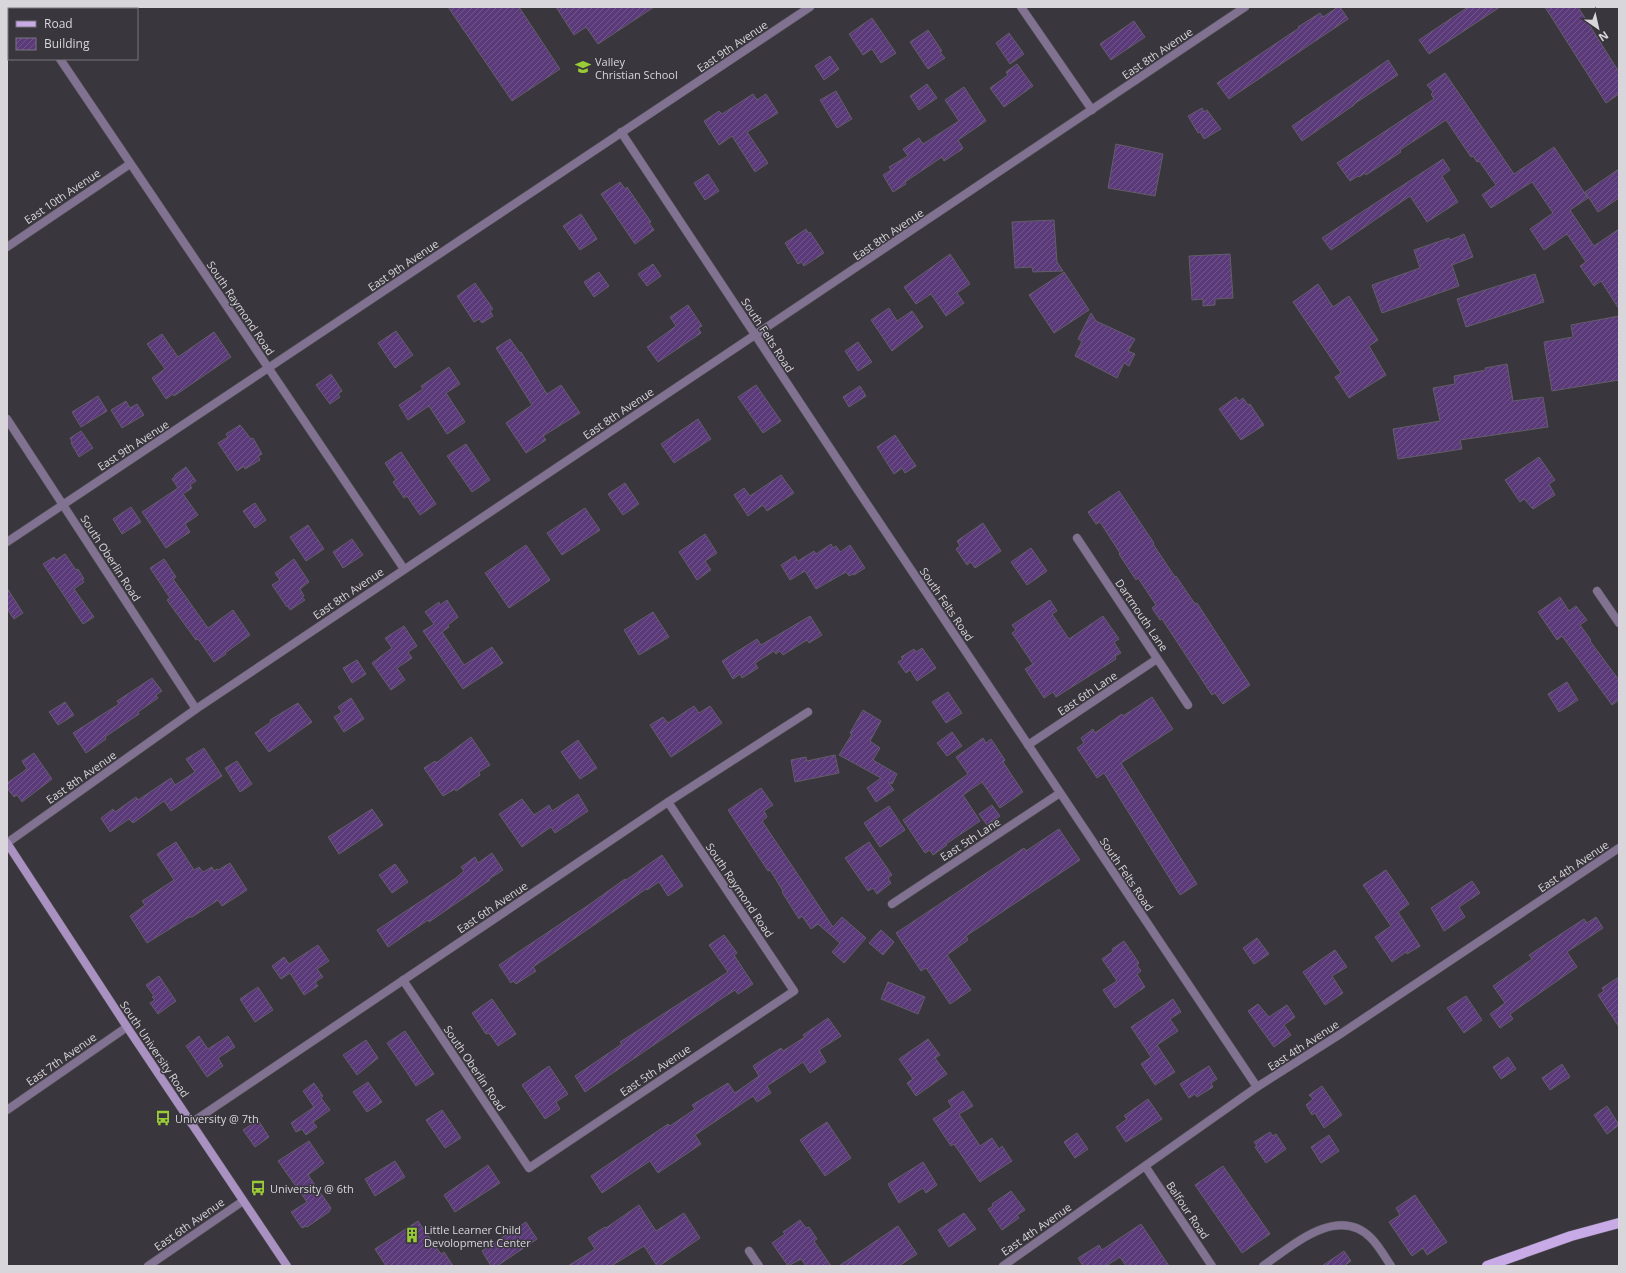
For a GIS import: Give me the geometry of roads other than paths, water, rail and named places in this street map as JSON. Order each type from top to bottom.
[{"type":"main road","name":"South University Road","points":[[7,843],[127,1027],[287,1266]]},
{"type":"main road","points":[[1487,1266],[1570,1236],[1619,1224]]},
{"type":"street","name":"East 9th Avenue","points":[[7,542],[810,7]]},
{"type":"street","points":[[1022,7],[1092,110]]},
{"type":"street","name":"East 8th Avenue","points":[[7,843],[196,709],[1245,7]]},
{"type":"street","name":"South Raymond Road","points":[[61,60],[404,569]]},
{"type":"street","name":"South Felts Road","points":[[621,132],[755,336],[1257,1087]]},
{"type":"street","name":"East 10th Avenue","points":[[7,247],[130,164]]},
{"type":"street","name":"South Oberlin Road","points":[[7,419],[196,709]]},
{"type":"street","name":"Dartmouth Lane","points":[[1077,538],[1188,705]]},
{"type":"street","points":[[1597,591],[1619,623]]},
{"type":"street","name":"East 6th Lane","points":[[1028,745],[1157,659]]},
{"type":"street","name":"East 6th Avenue","points":[[191,1123],[668,802],[808,712]]},
{"type":"street","name":"East 5th Lane","points":[[892,904],[1060,793]]},
{"type":"street","name":"South Raymond Road","points":[[668,802],[794,991]]},
{"type":"street","name":"East 4th Avenue","points":[[1003,1266],[1257,1087],[1342,1033],[1619,848]]},
{"type":"street","name":"South Oberlin Road","points":[[403,980],[529,1168]]},
{"type":"street","name":"East 5th Avenue","points":[[529,1168],[794,991]]},
{"type":"street","name":"East 7th Avenue","points":[[7,1110],[127,1027]]},
{"type":"street","name":"Balfour Road","points":[[1145,1166],[1212,1266]]},
{"type":"street","name":"East 6th Avenue","points":[[148,1266],[243,1201]]},
{"type":"street","points":[[1263,1266],[1314,1232],[1337,1225],[1356,1228],[1371,1238],[1391,1266]]},
{"type":"street","points":[[749,1251],[759,1266]]},
{"type":"place","name":"Valley Christian School","points":[[583,67]]},
{"type":"place","name":"University @ 7th","points":[[163,1118]]},
{"type":"place","name":"University @ 6th","points":[[258,1188]]},
{"type":"place","name":"Little Learner Child Devolopment Center","points":[[412,1235]]}]
